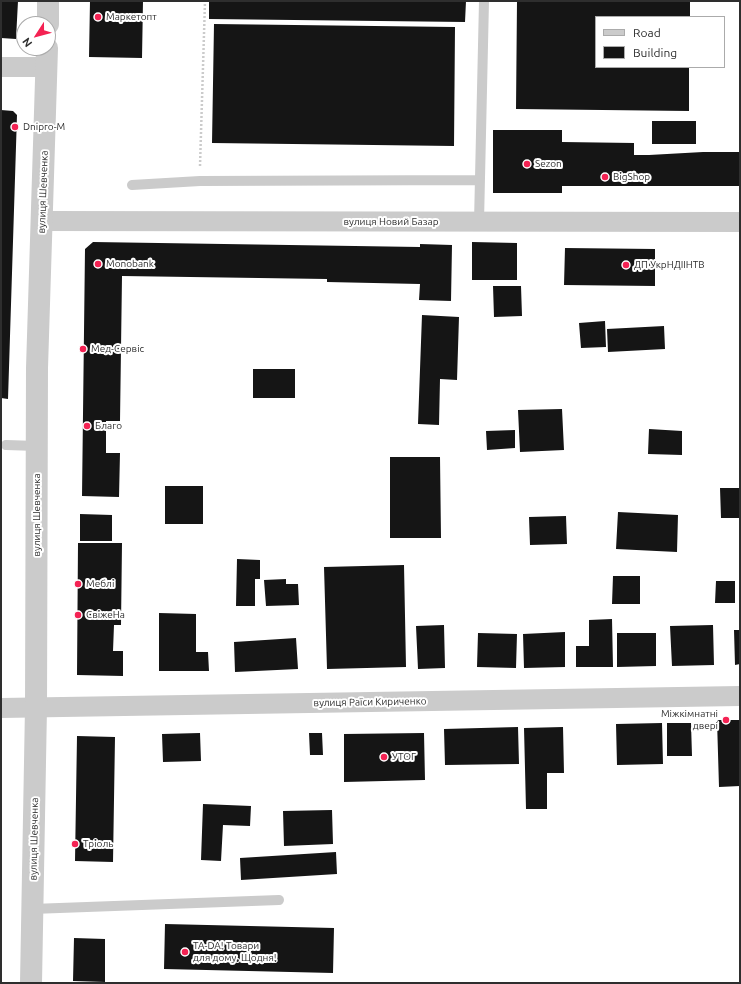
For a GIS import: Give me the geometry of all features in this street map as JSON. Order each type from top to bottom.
[{"type":"street","points":[[48,1],[48,16]]},
{"type":"street","points":[[1,67],[47,58]]},
{"type":"street","name":"вулиця Шевченка","points":[[31,983],[36,707],[37,368],[47,58]]},
{"type":"street","name":"вулиця Новий Базар","points":[[42,221],[740,222]]},
{"type":"street","name":"вулиця Раїси Кириченко","points":[[1,708],[740,696]]},
{"type":"lane","points":[[479,222],[484,1]]},
{"type":"lane","points":[[132,185],[200,181],[480,180]]},
{"type":"lane","points":[[6,445],[37,446]]},
{"type":"lane","points":[[32,909],[279,900]]},
{"type":"path","points":[[200,181],[205,1]]},
{"type":"building","points":[[1,1],[18,1],[16,16],[16,39],[1,38]]},
{"type":"building","points":[[90,1],[143,1],[142,58],[89,57]]},
{"type":"building","points":[[209,1],[466,1],[465,22],[209,19]]},
{"type":"building","points":[[517,1],[690,1],[690,16],[595,16],[595,68],[689,68],[689,111],[516,109]]},
{"type":"building","points":[[214,24],[455,27],[454,146],[212,143]]},
{"type":"building","points":[[1,110],[13,111],[17,115],[8,399],[1,398]]},
{"type":"building","points":[[652,121],[696,121],[696,144],[652,144]]},
{"type":"building","points":[[493,130],[562,130],[562,142],[634,143],[634,155],[740,152],[740,186],[562,186],[562,193],[493,193]]},
{"type":"building","points":[[93,242],[420,247],[420,244],[452,245],[451,301],[419,300],[420,284],[327,282],[327,279],[122,276],[120,421],[106,421],[106,453],[120,453],[119,497],[82,496],[85,249]]},
{"type":"building","points":[[472,242],[517,243],[517,280],[472,280]]},
{"type":"building","points":[[565,248],[655,249],[655,286],[564,285]]},
{"type":"building","points":[[493,286],[521,286],[522,316],[494,317]]},
{"type":"building","points":[[422,315],[459,317],[457,380],[440,379],[439,425],[418,424]]},
{"type":"building","points":[[605,321],[606,347],[581,348],[579,323]]},
{"type":"building","points":[[664,326],[665,349],[608,352],[607,329]]},
{"type":"building","points":[[253,369],[295,369],[295,398],[253,398]]},
{"type":"building","points":[[562,409],[564,450],[520,452],[518,410]]},
{"type":"building","points":[[649,429],[682,431],[682,455],[648,454]]},
{"type":"building","points":[[515,430],[515,448],[487,450],[486,431]]},
{"type":"building","points":[[390,457],[440,457],[441,538],[390,538]]},
{"type":"building","points":[[165,486],[203,486],[203,524],[165,524]]},
{"type":"building","points":[[720,488],[740,488],[740,518],[721,518]]},
{"type":"building","points":[[618,512],[678,515],[677,552],[616,549]]},
{"type":"building","points":[[80,514],[112,515],[112,541],[80,541]]},
{"type":"building","points":[[566,516],[567,544],[530,545],[529,517]]},
{"type":"building","points":[[78,543],[122,543],[121,625],[114,625],[113,651],[123,651],[123,676],[77,675]]},
{"type":"building","points":[[237,559],[260,560],[260,579],[255,579],[255,606],[236,606]]},
{"type":"building","points":[[404,565],[406,667],[327,669],[324,567]]},
{"type":"building","points":[[613,576],[640,576],[640,604],[612,604]]},
{"type":"building","points":[[286,579],[286,584],[298,584],[299,605],[266,606],[264,580]]},
{"type":"building","points":[[716,581],[735,581],[735,603],[715,603]]},
{"type":"building","points":[[159,613],[196,614],[196,652],[208,652],[209,671],[159,671]]},
{"type":"building","points":[[612,619],[613,667],[576,667],[576,646],[589,646],[589,620]]},
{"type":"building","points":[[444,625],[445,668],[418,669],[416,626]]},
{"type":"building","points":[[713,625],[714,665],[672,666],[670,626]]},
{"type":"building","points":[[734,630],[740,630],[740,664],[735,665]]},
{"type":"building","points":[[565,632],[565,667],[524,668],[523,634]]},
{"type":"building","points":[[478,633],[517,634],[516,668],[477,667]]},
{"type":"building","points":[[617,633],[656,633],[656,666],[617,667]]},
{"type":"building","points":[[296,638],[298,669],[235,672],[234,642]]},
{"type":"building","points":[[717,720],[740,720],[740,786],[719,787]]},
{"type":"building","points":[[662,723],[663,764],[617,765],[616,724]]},
{"type":"building","points":[[667,723],[691,723],[692,756],[667,756]]},
{"type":"building","points":[[518,727],[519,764],[445,765],[444,729]]},
{"type":"building","points":[[563,727],[564,773],[547,773],[547,809],[526,809],[524,728]]},
{"type":"building","points":[[200,733],[201,761],[163,762],[162,734]]},
{"type":"building","points":[[309,733],[322,733],[323,755],[310,755]]},
{"type":"building","name":"УТОГ","points":[[424,733],[425,780],[344,782],[344,734]]},
{"type":"building","points":[[77,736],[115,737],[113,862],[75,861]]},
{"type":"building","points":[[203,804],[251,806],[250,826],[223,825],[221,861],[201,860]]},
{"type":"building","points":[[332,810],[333,844],[284,846],[283,811]]},
{"type":"building","points":[[336,852],[337,874],[241,880],[240,858]]},
{"type":"building","points":[[165,924],[334,928],[333,973],[164,969]]},
{"type":"building","points":[[74,938],[105,939],[105,982],[73,981]]},
{"type":"place","name":"Маркетопт","points":[[98,17]]},
{"type":"place","name":"Dnipro-M","points":[[15,127]]},
{"type":"place","name":"Sezon","points":[[527,164]]},
{"type":"place","name":"BigShop","points":[[605,177]]},
{"type":"place","name":"Monobank","points":[[98,264]]},
{"type":"place","name":"ДП УкрНДІІНТВ","points":[[626,265]]},
{"type":"place","name":"Мед-Сервіс","points":[[83,349]]},
{"type":"place","name":"Благо","points":[[87,426]]},
{"type":"place","name":"Меблі","points":[[78,584]]},
{"type":"place","name":"СвіжеНа","points":[[78,615]]},
{"type":"place","name":"Міжкімнатні двері","points":[[726,720]]},
{"type":"place","name":"УТОГ","points":[[384,757]]},
{"type":"place","name":"Тріоль","points":[[75,844]]},
{"type":"place","name":"TA-DA! Товари для дому. Щодня!","points":[[185,952]]}]
